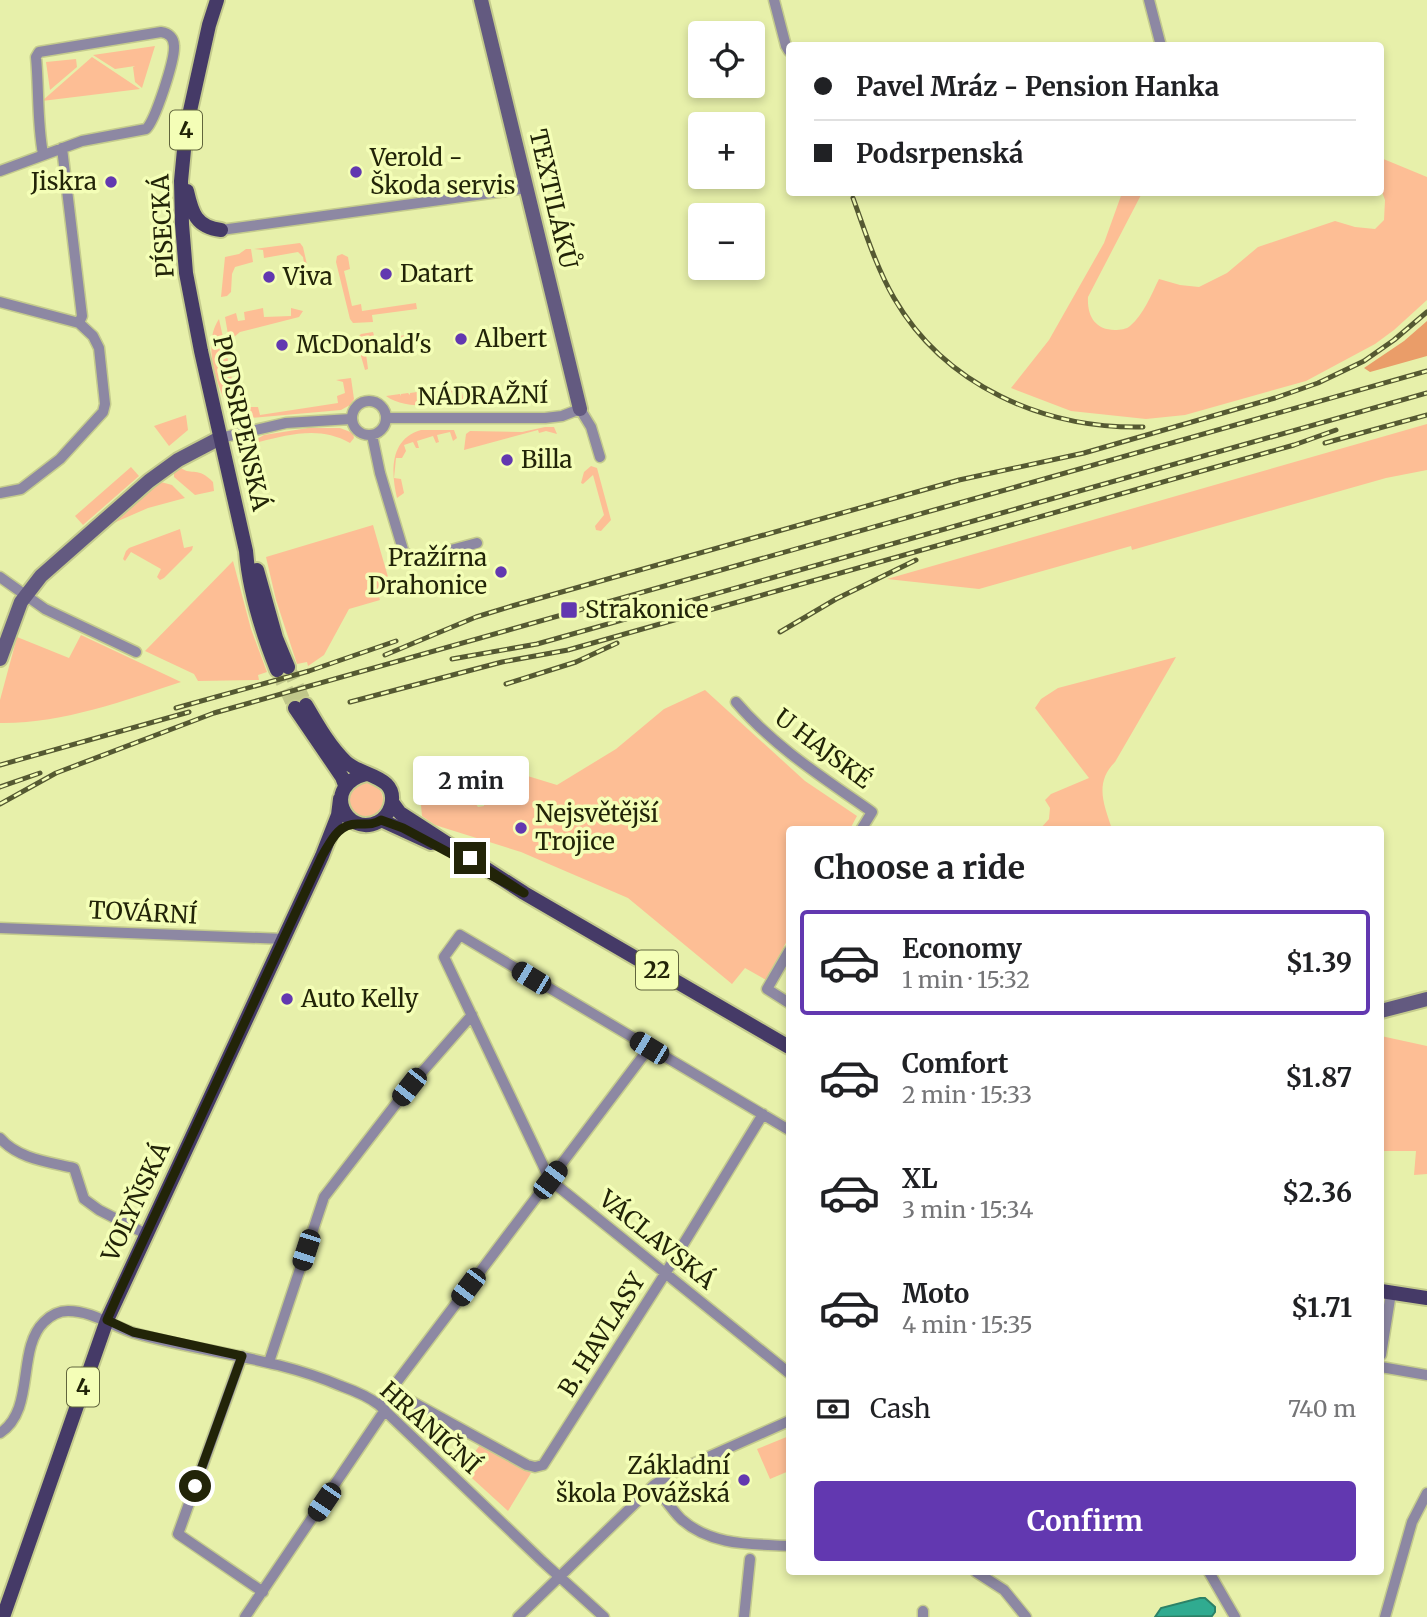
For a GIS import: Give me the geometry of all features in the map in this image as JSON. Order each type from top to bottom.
[{"type":"main road","name":"PÍSECKÁ","points":[[192,306],[183,242],[182,164],[186,129],[217,0]]},
{"type":"main road","name":"PÍSECKÁ","points":[[203,62],[227,0]]},
{"type":"main road","points":[[182,164],[191,208],[198,221],[208,228],[221,230]]},
{"type":"main road","name":"PODSRPENSKÁ","points":[[192,306],[246,551],[247,573],[283,668]]},
{"type":"main road","points":[[358,824],[345,815],[342,777],[301,706],[344,761],[354,769],[385,782],[392,803],[381,820],[403,828],[524,893]]},
{"type":"main road","points":[[342,792],[354,777],[366,774]]},
{"type":"main road","name":"VOLYŇSKÁ","points":[[3,1617],[107,1320],[322,856],[338,815],[342,792]]},
{"type":"main road","name":"22","points":[[392,803],[400,813],[524,893],[786,1045]]},
{"type":"main road","name":"4","points":[[358,824],[368,825],[381,820]]},
{"type":"main road","name":"VOLYŇSKÁ","points":[[322,856],[341,828],[358,824]]},
{"type":"main road","points":[[1386,1292],[1427,1298]]},
{"type":"street","name":"TEXTILÁKŮ","points":[[481,0],[580,409]]},
{"type":"street","points":[[774,0],[786,46]]},
{"type":"street","points":[[1149,0],[1160,42]]},
{"type":"street","points":[[0,171],[82,141],[146,130],[173,58],[174,46],[167,33],[39,52],[36,57],[38,127],[43,154]]},
{"type":"street","points":[[62,148],[82,316],[79,323]]},
{"type":"street","points":[[221,230],[528,188]]},
{"type":"street","points":[[0,302],[79,323],[93,336],[99,348],[105,404],[103,412],[60,459],[21,489],[0,493]]},
{"type":"street","name":"NÁDRAŽNÍ","points":[[351,419],[356,405],[368,400],[380,405],[386,418],[383,428],[372,435]]},
{"type":"street","points":[[580,409],[591,427],[600,457]]},
{"type":"street","name":"NÁDRAŽNÍ","points":[[386,418],[545,418],[562,416],[580,409]]},
{"type":"street","points":[[0,659],[15,615],[26,594],[41,576],[149,481],[188,454],[220,438],[286,423],[351,419],[358,431],[372,435],[380,473],[404,553],[417,559],[477,543]]},
{"type":"street","points":[[0,577],[44,609],[136,652]]},
{"type":"street","name":"U HAJSKÉ","points":[[736,702],[751,720],[793,754],[872,812],[863,826]]},
{"type":"street","name":"TOVÁRNÍ","points":[[0,928],[285,939]]},
{"type":"street","name":"VÁCLAVSKÁ","points":[[649,1048],[460,935],[444,957],[550,1180],[786,1371]]},
{"type":"street","points":[[786,956],[767,989],[786,1001]]},
{"type":"street","points":[[1384,1010],[1427,999]]},
{"type":"street","points":[[269,1362],[324,1197],[409,1087],[472,1015]]},
{"type":"street","points":[[245,1617],[382,1407],[387,1395],[649,1048],[786,1128]]},
{"type":"street","name":"B. HAVLASY","points":[[539,1466],[547,1462],[763,1114]]},
{"type":"street","points":[[0,1138],[9,1147],[26,1156],[74,1168],[84,1199],[146,1234]]},
{"type":"street","points":[[1384,1317],[1386,1292]]},
{"type":"street","name":"HRANIČNÍ","points":[[0,1433],[12,1423],[18,1412],[38,1329],[53,1315],[69,1311],[107,1320],[133,1332],[269,1362],[318,1376],[370,1398],[382,1407],[604,1617]]},
{"type":"street","points":[[242,1356],[178,1534],[263,1592]]},
{"type":"street","points":[[1384,1368],[1427,1375]]},
{"type":"street","name":"HRANIČNÍ","points":[[387,1395],[407,1399],[527,1465],[539,1466]]},
{"type":"street","points":[[518,1617],[653,1485],[670,1474],[786,1422]]},
{"type":"street","points":[[653,1485],[680,1518],[706,1535],[726,1541],[786,1546]]},
{"type":"street","points":[[1385,1617],[1412,1522],[1427,1493]]},
{"type":"street","points":[[744,1617],[750,1559]]},
{"type":"street","points":[[990,1575],[1026,1617]]},
{"type":"street","points":[[1211,1575],[1235,1617]]},
{"type":"shaded area","points":[[155,46],[142,88],[135,82],[135,66],[115,69],[93,55]]},
{"type":"shaded area","points":[[92,57],[140,89],[42,101]]},
{"type":"shaded area","points":[[76,59],[77,67],[50,90],[46,62]]},
{"type":"shaded area","points":[[1384,159],[1427,177],[1427,300],[1375,344],[1306,381],[1185,415],[1146,419],[1071,411],[1011,388],[1049,340],[1104,243],[1121,196],[1140,196],[1088,297],[1089,310],[1097,325],[1115,330],[1127,328],[1135,321],[1159,279],[1199,287],[1227,273],[1258,247],[1335,221],[1375,229],[1384,220]]},
{"type":"shaded area","points":[[300,243],[310,278],[307,279],[303,257],[298,252],[264,258],[263,250],[254,249]]},
{"type":"shaded area","points":[[251,249],[253,262],[235,267],[231,292],[221,297],[225,257],[239,254]]},
{"type":"shaded area","points":[[342,254],[348,257],[350,269],[344,271],[352,306],[361,304],[362,311],[416,303],[417,309],[372,315],[373,322],[353,323],[336,262],[337,256]]},
{"type":"shaded area","points":[[263,308],[264,317],[291,316],[291,308],[303,311],[299,317],[240,332],[230,346],[225,317],[236,313],[238,321],[245,320],[244,312]]},
{"type":"shaded area","points":[[219,319],[235,393],[223,397],[216,379],[211,348],[214,328]]},
{"type":"shaded area","points":[[1427,321],[1427,356],[1370,372],[1364,368],[1404,341]]},
{"type":"shaded area","points":[[373,332],[375,339],[423,333],[423,338],[365,346],[368,369],[365,370],[356,339],[361,334]]},
{"type":"shaded area","points":[[351,378],[354,399],[341,410],[251,418],[249,407],[258,407],[260,415],[338,403],[337,396],[345,393],[343,382],[336,380]]},
{"type":"shaded area","points":[[458,386],[464,401],[462,404],[413,405],[386,396],[418,394]]},
{"type":"shaded area","points":[[186,415],[188,430],[169,446],[154,426]]},
{"type":"shaded area","points":[[1427,424],[1427,470],[1386,478],[1132,550],[1131,546],[979,589],[887,579]]},
{"type":"shaded area","points":[[554,427],[557,434],[546,431],[539,433],[538,430],[464,450],[466,434],[470,431],[522,432]]},
{"type":"shaded area","points":[[308,428],[340,428],[353,433],[354,438],[350,443],[328,435],[305,433],[259,442],[255,440],[264,435]]},
{"type":"shaded area","points":[[421,430],[454,430],[457,438],[453,441],[450,432],[437,435],[439,442],[436,443],[433,436],[417,441],[419,448],[416,448],[413,442],[404,445],[406,451],[402,458],[396,458],[394,478],[395,458],[403,441]]},
{"type":"shaded area","points":[[591,466],[597,468],[611,520],[601,531],[596,530],[595,526],[604,515],[593,475],[581,483],[584,472]]},
{"type":"shaded area","points":[[131,467],[139,476],[83,525],[75,516]]},
{"type":"shaded area","points":[[181,468],[208,477],[213,482],[214,491],[195,495],[174,477],[174,471]]},
{"type":"shaded area","points":[[394,478],[401,479],[404,493],[397,498]]},
{"type":"shaded area","points":[[161,482],[172,485],[185,498],[148,508],[109,525],[153,484]]},
{"type":"shaded area","points":[[373,525],[388,577],[386,587],[378,593],[380,600],[349,609],[324,655],[308,666],[307,662],[297,664],[276,600],[266,557]]},
{"type":"shaded area","points":[[180,529],[184,548],[193,546],[192,550],[164,578],[160,580],[157,577],[161,569],[131,552],[125,561],[123,559],[129,548]]},
{"type":"shaded area","points":[[233,561],[251,629],[267,672],[258,675],[259,680],[198,681],[194,674],[145,651]]},
{"type":"shaded area","points":[[81,635],[181,682],[114,704],[69,715],[46,720],[0,723],[0,700],[17,637],[69,658]]},
{"type":"shaded area","points":[[1176,657],[1105,778],[1103,794],[1111,826],[1043,826],[1049,819],[1050,808],[1045,800],[1051,794],[1089,778],[1035,708],[1041,699],[1058,688]]},
{"type":"shaded area","points":[[705,690],[805,781],[857,816],[852,826],[786,826],[786,943],[766,980],[745,968],[732,984],[628,898],[521,852],[435,825],[422,816],[418,772],[423,770],[423,759],[463,759],[485,763],[557,785],[616,749],[664,709]],"holes":[[[488,781],[488,787],[493,791],[494,797],[490,801],[484,800],[484,806],[478,807],[475,803],[447,805],[446,800],[441,800],[441,794],[446,794],[446,788],[477,786],[476,782]]]},
{"type":"shaded area","points":[[365,782],[378,787],[383,800],[378,813],[365,818],[352,813],[347,800],[352,787]]},
{"type":"shaded area","points":[[1384,1037],[1427,1046],[1427,1174],[1414,1175],[1416,1151],[1384,1151]]},
{"type":"shaded area","points":[[786,1437],[786,1472],[770,1479],[757,1449]]},
{"type":"shaded area","points":[[480,1445],[531,1473],[508,1511],[462,1469]]},
{"type":"water","points":[[1205,1598],[1215,1607],[1212,1616],[1155,1617],[1161,1608]]},
{"type":"tunnel","points":[[288,667],[306,705]]},
{"type":"tunnel","points":[[277,670],[295,708]]},
{"type":"railway","points":[[853,198],[876,261],[894,298],[915,329],[940,356],[969,378],[1000,396],[1034,410],[1106,426],[1143,427]]},
{"type":"railway","points":[[385,655],[476,617],[512,606],[959,480],[1084,453],[1275,398],[1318,383],[1364,361],[1427,312]]},
{"type":"railway","points":[[0,804],[56,773],[214,713],[1427,371]]},
{"type":"railway","points":[[452,659],[537,644],[1427,393]]},
{"type":"railway","points":[[1325,443],[1427,415]]},
{"type":"railway","points":[[350,702],[502,662],[568,650],[1294,445],[1336,430]]},
{"type":"railway","points":[[780,632],[836,599],[916,560]]},
{"type":"railway","points":[[176,708],[309,671],[396,641]]},
{"type":"railway","points":[[506,684],[576,662],[617,643]]},
{"type":"railway","points":[[0,765],[189,712]]},
{"type":"railway","points":[[0,787],[40,773]]},
{"type":"place","name":"Verold - Škoda servis","points":[[356,172]]},
{"type":"place","name":"Jiskra","points":[[111,182]]},
{"type":"place","name":"Datart","points":[[386,274]]},
{"type":"place","name":"Viva","points":[[269,277]]},
{"type":"place","name":"Albert","points":[[461,339]]},
{"type":"place","name":"McDonald's","points":[[282,345]]},
{"type":"place","name":"Billa","points":[[507,460]]},
{"type":"place","name":"Pražírna Drahonice","points":[[501,572]]},
{"type":"place","name":"Strakonice","points":[[569,610]]},
{"type":"place","name":"Nejsvětější Trojice","points":[[521,828]]},
{"type":"place","name":"Auto Kelly","points":[[287,999]]},
{"type":"place","name":"Základní škola Povážská","points":[[744,1480]]},
{"type":"route","points":[[195,1486],[242,1356],[125,1329],[107,1320],[117,1297],[322,856],[337,832],[351,824],[368,825],[381,820],[403,828],[524,893],[470,858]]}]
